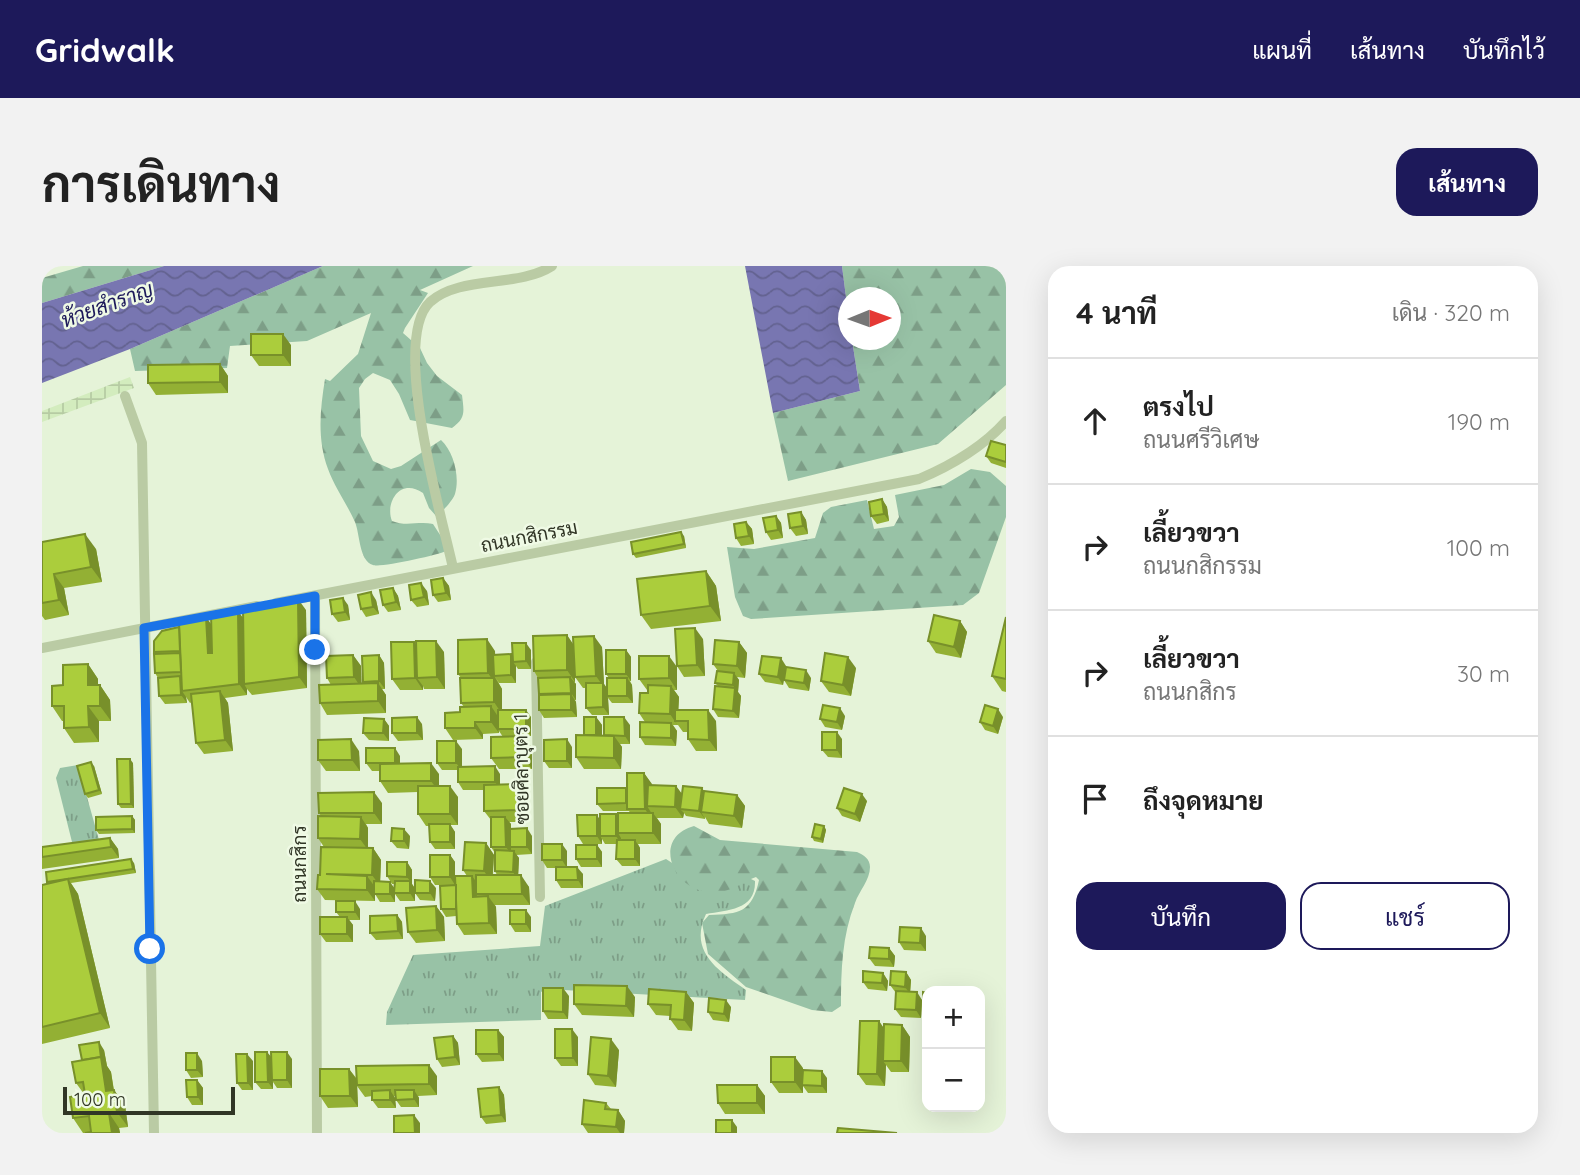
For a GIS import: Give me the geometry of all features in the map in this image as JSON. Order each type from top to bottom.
[{"type":"street","points":[[453,568],[416,395],[416,332],[422,314],[431,302],[453,290],[514,279],[552,266]]},
{"type":"street","points":[[125,396],[142,443],[154,1133]]},
{"type":"street","name":"ถนนกสิกรรม","points":[[42,648],[919,479],[951,465],[995,433],[1006,421]]},
{"type":"street","name":"ถนนกสิกร","points":[[315,596],[317,1133]]},
{"type":"street","name":"ซอยศิลาบุตร 1","points":[[536,652],[540,897]]},
{"type":"green space","points":[[83,266],[164,266],[42,303],[42,278]]},
{"type":"green space","points":[[323,266],[473,266],[420,290],[428,293],[403,333],[420,348],[437,376],[462,395],[463,410],[460,421],[452,428],[410,420],[390,380],[373,373],[359,388],[361,436],[373,461],[391,469],[401,466],[441,440],[446,445],[455,465],[457,480],[452,500],[437,517],[429,508],[423,493],[407,488],[401,490],[392,500],[390,514],[392,521],[402,524],[433,524],[444,541],[446,551],[386,565],[373,565],[368,562],[362,553],[355,522],[328,469],[322,447],[321,424],[325,379],[330,381],[358,354],[371,313],[307,341],[230,346],[227,368],[135,371],[130,349]]},
{"type":"green space","points":[[842,266],[1006,266],[1006,385],[938,444],[788,481],[773,413],[860,391],[854,350],[901,350],[901,287],[845,287]]},
{"type":"green space","points":[[971,469],[990,472],[1006,486],[1006,517],[979,593],[963,605],[751,619],[743,616],[735,597],[727,547],[754,549],[815,538],[823,513],[831,507],[867,500],[874,529],[894,526],[899,517],[895,495],[944,485]]},
{"type":"green space","points":[[78,765],[99,840],[73,846],[56,778],[60,768]]},
{"type":"green space","points":[[694,826],[720,840],[857,852],[868,860],[868,876],[855,903],[845,941],[841,1006],[832,1012],[812,1010],[746,987],[708,954],[702,923],[709,915],[729,914],[743,909],[753,899],[759,880],[756,877],[720,892],[704,891],[690,886],[673,866],[670,854],[673,842],[680,833]]},
{"type":"green space","points":[[666,859],[706,885],[747,877],[755,881],[754,891],[746,903],[706,914],[701,927],[701,939],[709,959],[746,990],[745,1000],[546,989],[541,992],[541,1020],[386,1025],[387,1012],[413,955],[540,946],[545,906]]},
{"type":"shaded area","points":[[130,377],[134,388],[42,422],[42,411]]},
{"type":"water","name":"ห้วยสำราญ","points":[[164,266],[323,266],[130,349],[42,383],[42,303]]},
{"type":"water","points":[[745,266],[842,266],[845,287],[838,287],[838,350],[854,350],[860,391],[773,413]]},
{"type":"building","points":[[251,334],[283,334],[283,355],[251,355]]},
{"type":"building","points":[[220,364],[220,382],[148,383],[148,365]]},
{"type":"building","points":[[991,441],[1006,445],[1006,462],[986,456]]},
{"type":"building","points":[[882,499],[884,514],[871,516],[869,502]]},
{"type":"building","points":[[801,512],[803,526],[790,528],[788,514]]},
{"type":"building","points":[[776,516],[778,530],[766,532],[763,518]]},
{"type":"building","points":[[746,522],[749,536],[736,538],[734,524]]},
{"type":"building","points":[[681,532],[684,544],[633,554],[631,542]]},
{"type":"building","points":[[85,534],[91,567],[54,574],[59,600],[42,603],[42,542]]},
{"type":"building","points":[[706,571],[710,606],[641,615],[637,579]]},
{"type":"building","points":[[443,578],[446,593],[433,595],[431,580]]},
{"type":"building","points":[[421,583],[424,597],[411,600],[409,585]]},
{"type":"building","points":[[393,588],[396,602],[383,605],[380,590]]},
{"type":"building","points":[[371,592],[373,607],[361,609],[358,595]]},
{"type":"building","points":[[343,598],[345,612],[332,614],[330,600]]},
{"type":"building","points":[[298,599],[299,677],[244,684],[243,609]]},
{"type":"building","points":[[238,611],[239,684],[182,691],[179,623],[206,617],[208,653],[212,653],[211,615]]},
{"type":"building","points":[[934,615],[960,621],[954,647],[928,641]]},
{"type":"building","points":[[1006,617],[1006,679],[992,676]]},
{"type":"building","points":[[179,627],[180,651],[154,652],[154,641],[162,631]]},
{"type":"building","points":[[695,628],[697,665],[677,666],[675,629]]},
{"type":"building","points":[[567,635],[567,670],[534,671],[533,636]]},
{"type":"building","points":[[594,636],[596,676],[575,677],[573,637]]},
{"type":"building","points":[[487,639],[488,673],[458,674],[458,640]]},
{"type":"building","points":[[715,640],[739,642],[737,666],[713,664]]},
{"type":"building","points":[[416,641],[436,641],[437,677],[417,678]]},
{"type":"building","points":[[391,642],[414,642],[415,678],[392,679]]},
{"type":"building","points":[[512,643],[526,643],[526,661],[513,662]]},
{"type":"building","points":[[606,650],[626,650],[626,674],[606,674]]},
{"type":"building","points":[[180,653],[181,672],[155,673],[154,654]]},
{"type":"building","points":[[825,653],[848,657],[843,685],[821,681]]},
{"type":"building","points":[[511,654],[511,675],[494,676],[493,655]]},
{"type":"building","points":[[353,655],[354,677],[327,678],[326,656]]},
{"type":"building","points":[[379,655],[379,681],[363,682],[362,656]]},
{"type":"building","points":[[639,656],[669,656],[669,678],[639,679]]},
{"type":"building","points":[[762,656],[781,658],[778,677],[759,674]]},
{"type":"building","points":[[88,664],[88,685],[100,685],[100,706],[88,706],[89,727],[64,728],[64,706],[52,706],[52,686],[63,685],[63,665]]},
{"type":"building","points":[[786,667],[806,670],[804,683],[784,680]]},
{"type":"building","points":[[717,671],[734,673],[733,685],[715,683]]},
{"type":"building","points":[[180,676],[181,695],[159,696],[158,678]]},
{"type":"building","points":[[570,677],[571,693],[539,694],[538,678]]},
{"type":"building","points":[[460,678],[494,678],[494,702],[461,703]]},
{"type":"building","points":[[607,678],[627,678],[627,696],[607,696]]},
{"type":"building","points":[[378,683],[378,701],[320,703],[319,685]]},
{"type":"building","points":[[586,683],[603,683],[603,707],[586,708]]},
{"type":"building","points":[[648,685],[671,686],[670,714],[639,713],[640,693],[648,693]]},
{"type":"building","points":[[715,686],[735,688],[733,711],[713,709]]},
{"type":"building","points":[[220,691],[225,740],[196,743],[191,694]]},
{"type":"building","points":[[571,694],[571,710],[539,710],[539,695]]},
{"type":"building","points":[[823,705],[840,708],[837,722],[820,719]]},
{"type":"building","points":[[985,705],[998,709],[993,726],[980,722]]},
{"type":"building","points":[[491,706],[491,722],[475,722],[475,728],[445,728],[445,713],[460,712],[460,707]]},
{"type":"building","points":[[498,710],[526,710],[526,729],[498,729]]},
{"type":"building","points":[[675,710],[708,710],[709,740],[688,739],[688,721],[675,721]]},
{"type":"building","points":[[417,717],[417,733],[392,733],[392,718]]},
{"type":"building","points":[[584,717],[596,717],[596,735],[584,735]]},
{"type":"building","points":[[604,717],[624,717],[625,736],[604,735]]},
{"type":"building","points":[[364,718],[384,719],[383,733],[363,733]]},
{"type":"building","points":[[640,722],[671,723],[671,738],[640,737]]},
{"type":"building","points":[[822,732],[837,732],[837,750],[822,750]]},
{"type":"building","points":[[576,735],[614,736],[614,758],[576,757]]},
{"type":"building","points":[[524,736],[524,757],[491,758],[491,737]]},
{"type":"building","points":[[351,739],[352,760],[318,760],[318,740]]},
{"type":"building","points":[[567,739],[567,761],[544,761],[544,740]]},
{"type":"building","points":[[437,741],[456,741],[456,763],[437,763]]},
{"type":"building","points":[[366,748],[395,748],[395,763],[366,763]]},
{"type":"building","points":[[117,759],[130,759],[131,804],[118,804]]},
{"type":"building","points":[[91,762],[99,790],[85,794],[77,766]]},
{"type":"building","points":[[431,763],[431,781],[380,781],[380,764]]},
{"type":"building","points":[[495,766],[495,782],[458,782],[458,767]]},
{"type":"building","points":[[627,773],[644,773],[645,809],[627,809]]},
{"type":"building","points":[[519,784],[520,810],[484,811],[484,785]]},
{"type":"building","points":[[648,785],[676,786],[675,807],[647,806]]},
{"type":"building","points":[[418,786],[450,786],[450,814],[418,814]]},
{"type":"building","points":[[683,786],[702,788],[699,811],[680,809]]},
{"type":"building","points":[[597,788],[626,788],[626,803],[597,804]]},
{"type":"building","points":[[844,788],[862,794],[855,814],[837,808]]},
{"type":"building","points":[[704,791],[737,795],[734,816],[701,812]]},
{"type":"building","points":[[374,792],[374,813],[319,813],[318,793]]},
{"type":"building","points":[[618,813],[653,813],[653,833],[618,833]]},
{"type":"building","points":[[600,814],[616,814],[616,836],[600,836]]},
{"type":"building","points":[[577,815],[597,815],[597,836],[578,836]]},
{"type":"building","points":[[132,816],[132,829],[96,830],[96,817]]},
{"type":"building","points":[[318,816],[361,817],[360,839],[318,838]]},
{"type":"building","points":[[491,817],[505,817],[506,847],[491,847]]},
{"type":"building","points":[[429,824],[450,824],[450,842],[430,842]]},
{"type":"building","points":[[815,824],[824,826],[821,839],[812,837]]},
{"type":"building","points":[[392,828],[404,829],[404,841],[391,841]]},
{"type":"building","points":[[527,828],[527,847],[510,847],[510,829]]},
{"type":"building","points":[[110,838],[111,847],[42,857],[42,847]]},
{"type":"building","points":[[617,840],[635,840],[635,859],[616,859]]},
{"type":"building","points":[[465,842],[486,843],[484,871],[463,870]]},
{"type":"building","points":[[542,844],[562,844],[562,860],[542,860]]},
{"type":"building","points":[[576,845],[597,845],[597,859],[576,859]]},
{"type":"building","points":[[321,847],[373,848],[372,875],[326,874],[367,876],[367,890],[317,889]]},
{"type":"building","points":[[495,850],[514,851],[513,872],[495,871]]},
{"type":"building","points":[[430,855],[450,855],[450,877],[430,877]]},
{"type":"building","points":[[131,859],[133,869],[47,882],[46,872]]},
{"type":"building","points":[[387,862],[407,862],[407,877],[387,876]]},
{"type":"building","points":[[556,867],[577,867],[578,880],[556,880]]},
{"type":"building","points":[[476,875],[521,875],[522,894],[476,894]]},
{"type":"building","points":[[455,876],[472,876],[473,897],[488,896],[489,923],[457,924]]},
{"type":"building","points":[[68,879],[100,1013],[42,1027],[42,885]]},
{"type":"building","points":[[415,880],[430,881],[430,893],[415,893]]},
{"type":"building","points":[[374,881],[390,882],[390,894],[374,894]]},
{"type":"building","points":[[395,881],[410,881],[410,893],[394,893]]},
{"type":"building","points":[[456,885],[456,909],[441,909],[440,886]]},
{"type":"building","points":[[336,901],[355,901],[355,912],[336,912]]},
{"type":"building","points":[[436,906],[437,930],[408,932],[406,908]]},
{"type":"building","points":[[510,910],[526,910],[526,924],[510,924]]},
{"type":"building","points":[[397,915],[398,931],[370,933],[370,916]]},
{"type":"building","points":[[320,917],[347,917],[347,934],[320,934]]},
{"type":"building","points":[[900,927],[921,928],[920,943],[899,942]]},
{"type":"building","points":[[870,947],[889,948],[889,959],[869,958]]},
{"type":"building","points":[[863,971],[883,973],[882,983],[863,982]]},
{"type":"building","points":[[891,971],[906,972],[905,987],[890,985]]},
{"type":"building","points":[[574,985],[627,986],[626,1006],[574,1004]]},
{"type":"building","points":[[543,988],[563,988],[563,1012],[543,1011]]},
{"type":"building","points":[[649,989],[686,992],[684,1020],[670,1019],[671,1005],[648,1004]]},
{"type":"building","points":[[896,991],[917,992],[916,1010],[895,1009]]},
{"type":"building","points":[[709,998],[726,1000],[724,1014],[708,1012]]},
{"type":"building","points":[[860,1021],[879,1021],[877,1074],[858,1074]]},
{"type":"building","points":[[884,1024],[902,1025],[901,1061],[883,1061]]},
{"type":"building","points":[[555,1029],[572,1029],[573,1058],[555,1058]]},
{"type":"building","points":[[476,1030],[498,1030],[499,1054],[476,1054]]},
{"type":"building","points":[[453,1036],[455,1057],[437,1059],[434,1038]]},
{"type":"building","points":[[591,1037],[611,1039],[608,1076],[588,1074]]},
{"type":"building","points":[[99,1042],[101,1057],[82,1060],[79,1045]]},
{"type":"building","points":[[255,1052],[267,1052],[268,1082],[255,1082]]},
{"type":"building","points":[[271,1052],[287,1052],[287,1080],[272,1080]]},
{"type":"building","points":[[186,1053],[197,1053],[197,1070],[186,1070]]},
{"type":"building","points":[[236,1054],[247,1054],[248,1083],[237,1083]]},
{"type":"building","points":[[101,1057],[106,1091],[114,1090],[117,1112],[109,1113],[112,1133],[85,1133],[91,1132],[89,1116],[73,1118],[70,1097],[85,1094],[83,1082],[76,1083],[72,1062]]},
{"type":"building","points":[[771,1057],[795,1057],[795,1082],[771,1082]]},
{"type":"building","points":[[429,1065],[429,1084],[357,1085],[356,1066]]},
{"type":"building","points":[[320,1069],[349,1069],[350,1096],[320,1096]]},
{"type":"building","points":[[803,1070],[822,1071],[822,1086],[802,1085]]},
{"type":"building","points":[[186,1080],[197,1080],[198,1097],[187,1097]]},
{"type":"building","points":[[717,1085],[757,1085],[757,1103],[718,1103]]},
{"type":"building","points":[[499,1087],[501,1115],[481,1117],[478,1089]]},
{"type":"building","points":[[390,1090],[390,1100],[372,1100],[372,1091]]},
{"type":"building","points":[[395,1090],[414,1090],[414,1099],[396,1100]]},
{"type":"building","points":[[584,1100],[606,1103],[605,1109],[618,1110],[616,1127],[582,1124]]},
{"type":"building","points":[[414,1115],[415,1133],[394,1133],[394,1116]]},
{"type":"building","points":[[716,1120],[732,1120],[732,1133],[716,1133]]},
{"type":"building","points":[[838,1128],[897,1133],[837,1133]]},
{"type":"route","points":[[150,949],[144,628],[315,596],[315,650]]}]
